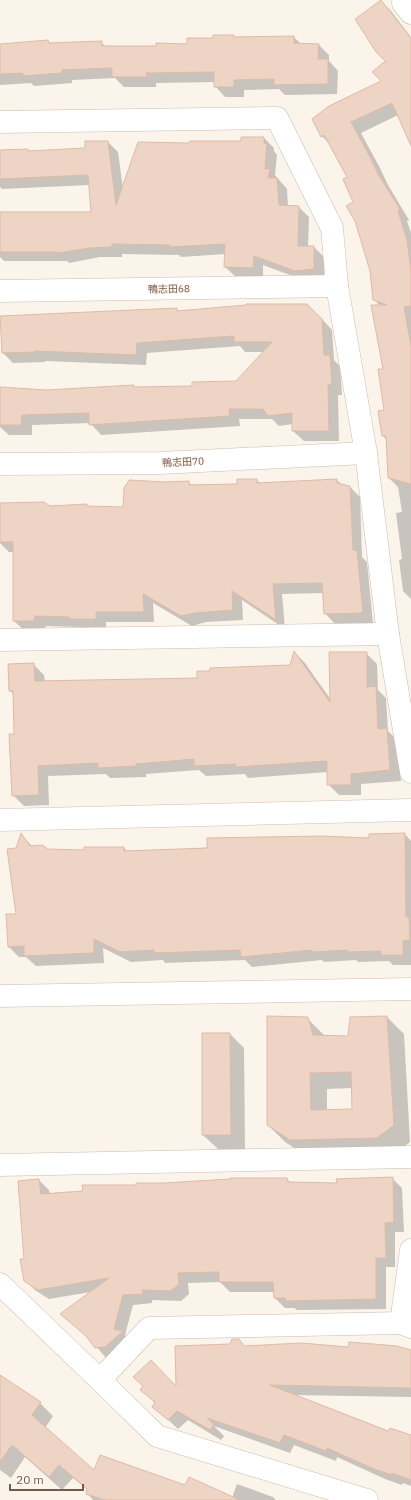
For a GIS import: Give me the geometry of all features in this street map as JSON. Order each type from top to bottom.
[{"type":"street","points":[[0,122],[277,118],[332,228],[337,286],[366,453],[388,634],[411,772]]},
{"type":"street","name":"鴨志田68","points":[[0,291],[337,286]]},
{"type":"street","name":"鴨志田70","points":[[0,464],[160,463],[366,453]]},
{"type":"street","points":[[0,640],[388,634]]},
{"type":"street","points":[[0,820],[411,810]]},
{"type":"street","points":[[0,996],[411,989]]},
{"type":"street","points":[[0,1165],[411,1157]]},
{"type":"street","points":[[100,1380],[149,1328],[406,1325],[411,1250]]},
{"type":"street","points":[[0,1284],[157,1436],[367,1500]]},
{"type":"building","points":[[381,0],[411,38],[411,146],[392,103],[351,122],[378,174],[400,209],[398,211],[407,240],[411,272],[411,306],[404,307],[411,346],[411,484],[388,478],[386,436],[382,436],[378,411],[384,410],[378,369],[383,369],[371,305],[387,305],[373,300],[370,271],[355,221],[346,206],[353,202],[343,179],[347,177],[324,135],[321,137],[312,119],[329,106],[381,81],[372,72],[386,62],[376,52],[355,19]]},
{"type":"building","points":[[213,35],[234,35],[234,37],[294,36],[294,43],[319,44],[318,59],[328,59],[328,84],[274,85],[274,79],[234,80],[234,87],[214,87],[214,72],[146,73],[147,77],[112,77],[112,68],[62,70],[62,73],[23,76],[23,73],[0,74],[0,44],[48,40],[49,43],[102,41],[102,46],[156,46],[156,43],[187,44],[187,38],[213,38]]},
{"type":"building","points":[[241,137],[264,137],[264,143],[267,144],[265,169],[270,168],[268,178],[277,178],[279,205],[299,206],[298,246],[314,246],[314,269],[295,271],[254,256],[253,268],[224,267],[225,244],[170,247],[170,245],[112,244],[112,247],[90,248],[58,253],[0,252],[0,212],[91,212],[88,175],[0,179],[0,150],[28,149],[28,151],[85,148],[85,141],[108,141],[116,205],[138,142],[189,143],[190,141],[241,141]]},
{"type":"building","points":[[246,304],[307,304],[322,319],[324,355],[330,355],[332,385],[328,385],[329,431],[292,431],[292,413],[268,416],[263,409],[229,409],[230,416],[89,425],[89,413],[22,415],[21,425],[0,425],[0,387],[47,390],[134,385],[134,387],[192,386],[192,382],[236,381],[272,342],[234,342],[234,336],[137,343],[136,355],[35,351],[2,353],[0,316],[177,308],[177,311]]},
{"type":"building","points":[[237,479],[257,479],[257,483],[337,479],[337,483],[350,486],[353,550],[357,551],[363,613],[324,614],[322,583],[273,584],[276,620],[232,591],[233,610],[195,613],[181,616],[143,594],[144,612],[96,612],[96,619],[69,619],[69,617],[35,616],[34,621],[13,621],[13,542],[0,542],[0,503],[44,502],[50,506],[87,504],[87,506],[123,507],[124,488],[129,480],[165,482],[189,481],[189,485],[237,484]]},
{"type":"building","points":[[294,651],[330,702],[329,652],[367,652],[367,687],[376,686],[378,729],[387,728],[390,770],[351,774],[351,785],[327,785],[327,761],[236,767],[236,764],[194,766],[194,759],[136,764],[136,766],[98,768],[98,763],[38,766],[39,795],[12,796],[9,734],[14,734],[13,691],[9,691],[8,664],[34,663],[35,681],[197,678],[197,671],[210,671],[210,668],[290,665]]},
{"type":"building","points":[[21,833],[30,846],[42,845],[48,849],[84,850],[84,847],[124,847],[124,851],[207,848],[207,838],[322,836],[369,838],[369,834],[405,833],[406,917],[409,917],[410,940],[403,941],[403,955],[381,955],[381,951],[347,952],[347,950],[312,952],[312,950],[241,957],[240,950],[154,953],[154,950],[120,952],[94,939],[94,953],[24,956],[24,946],[8,947],[6,914],[16,914],[7,849],[16,848]]},
{"type":"building","points":[[267,1016],[308,1017],[313,1035],[348,1036],[350,1017],[387,1016],[394,1125],[377,1138],[290,1140],[267,1125]],"holes":[[[351,1072],[352,1109],[311,1110],[310,1073]]]},
{"type":"building","points":[[202,1033],[230,1033],[231,1135],[202,1135]]},
{"type":"building","points":[[393,1177],[394,1222],[385,1223],[386,1258],[376,1258],[376,1299],[286,1301],[285,1298],[274,1298],[273,1282],[219,1282],[219,1272],[178,1273],[179,1284],[171,1291],[142,1290],[143,1294],[123,1295],[114,1329],[123,1331],[105,1347],[95,1348],[85,1335],[60,1314],[109,1278],[38,1290],[24,1281],[20,1259],[24,1259],[18,1181],[39,1179],[41,1194],[83,1191],[82,1185],[136,1185],[136,1183],[164,1183],[230,1178],[287,1178],[288,1182],[337,1183],[336,1179]]},
{"type":"building","points":[[232,1339],[239,1339],[244,1346],[301,1343],[348,1347],[349,1342],[397,1346],[411,1350],[411,1388],[270,1385],[388,1431],[390,1428],[411,1435],[411,1480],[392,1473],[392,1475],[374,1469],[327,1448],[326,1451],[284,1435],[280,1443],[207,1418],[214,1425],[210,1430],[177,1411],[168,1420],[152,1407],[155,1402],[140,1390],[143,1386],[133,1377],[151,1360],[176,1386],[175,1346],[230,1344]]},
{"type":"building","points":[[0,1375],[41,1402],[32,1415],[94,1470],[100,1455],[185,1485],[189,1477],[240,1500],[105,1500],[86,1494],[87,1489],[59,1465],[49,1477],[12,1445],[0,1462]]}]
